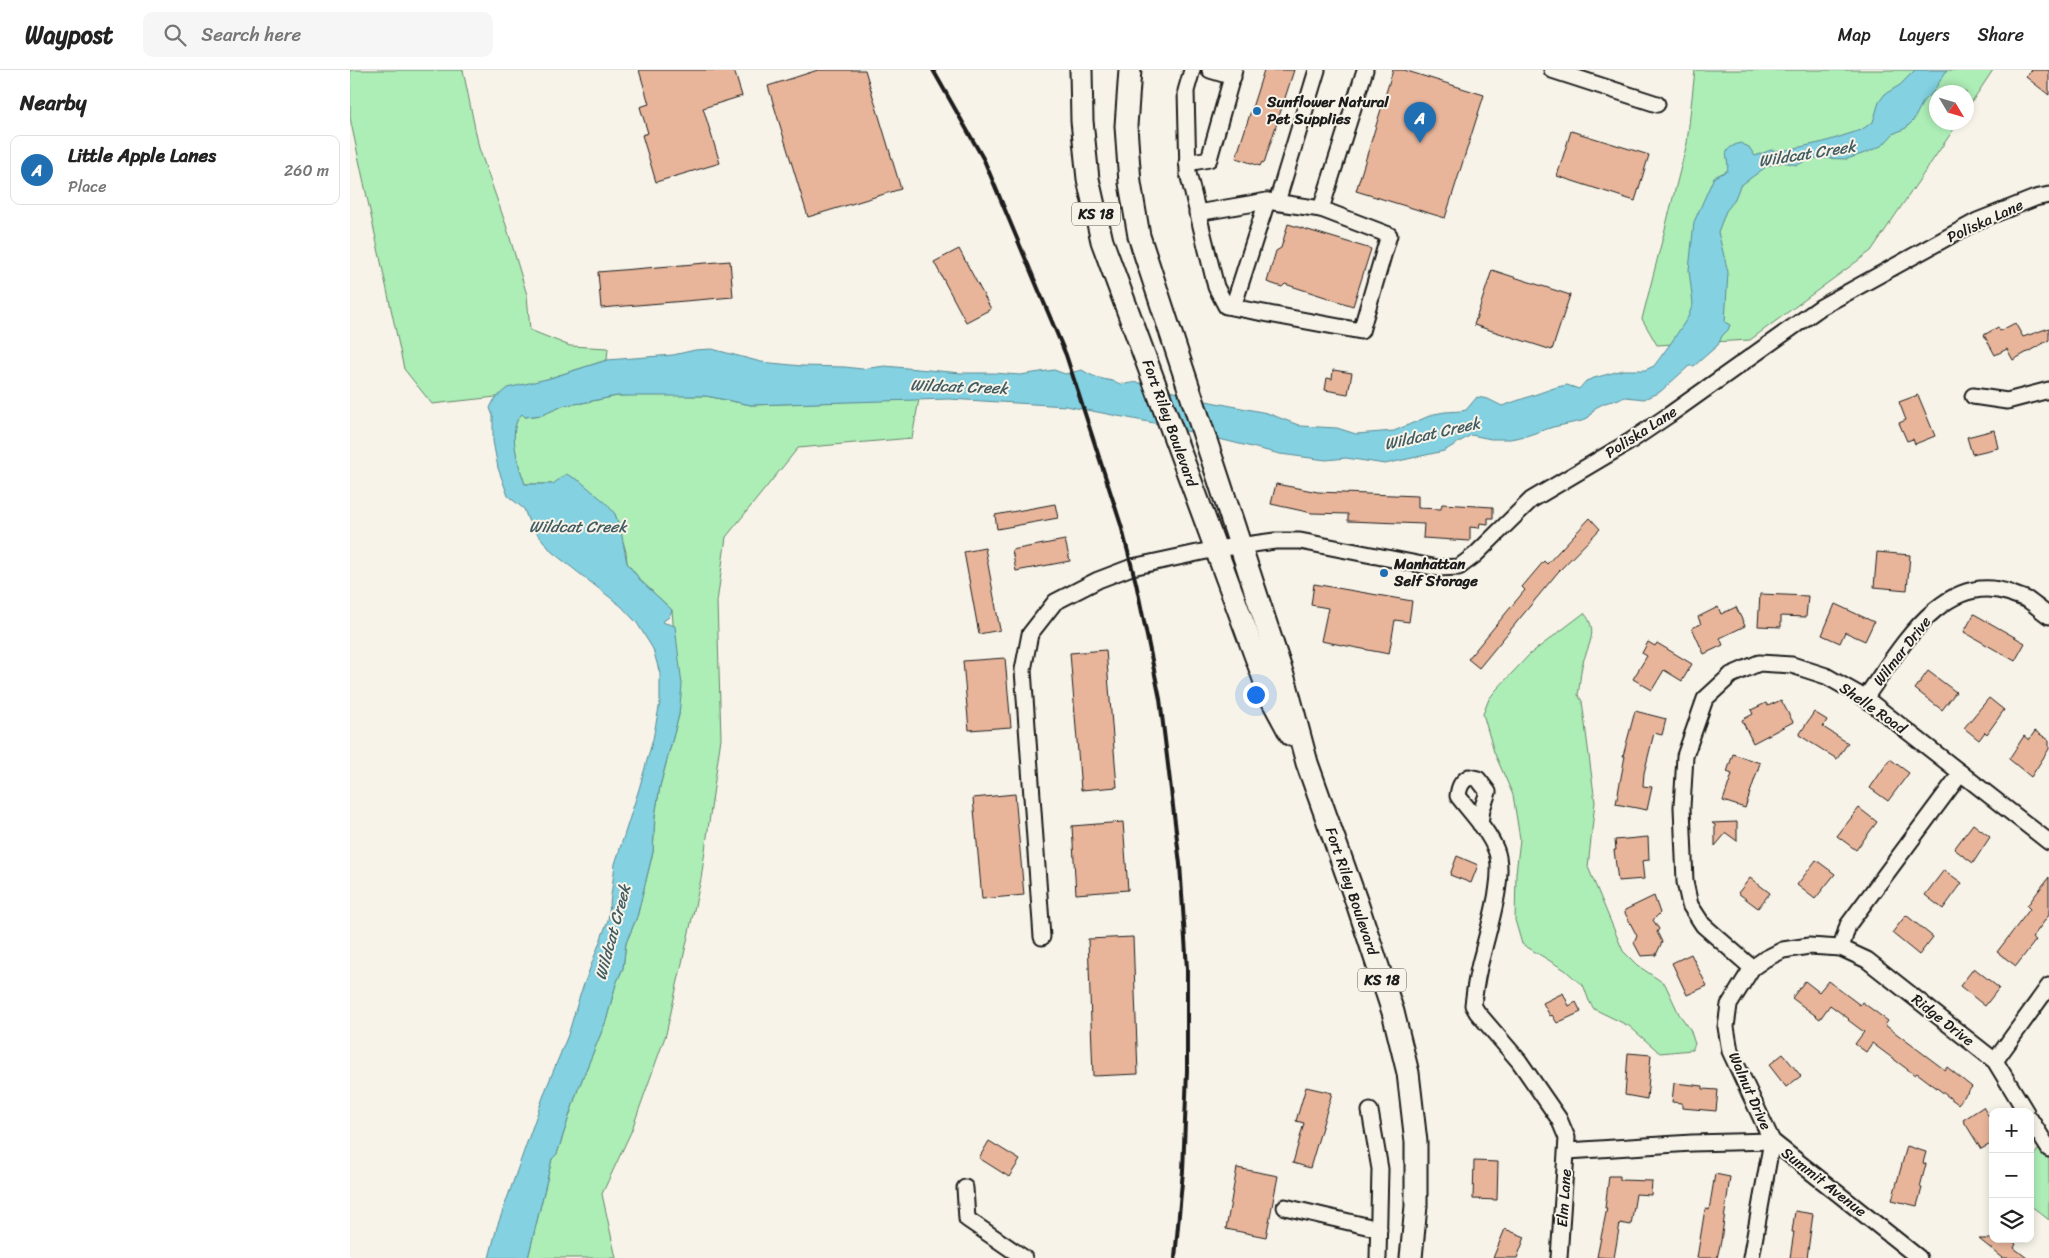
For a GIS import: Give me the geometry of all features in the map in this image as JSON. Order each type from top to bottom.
[{"type":"highway","name":"Fort Riley Boulevard","points":[[1081,70],[1082,121],[1088,179],[1102,241],[1270,698],[1307,763]]},
{"type":"highway","name":"Fort Riley Boulevard","points":[[1130,70],[1126,126],[1130,183],[1139,236],[1287,688],[1307,763],[1358,906],[1393,1012],[1408,1073],[1416,1142],[1416,1206],[1411,1258]]},
{"type":"street","points":[[1192,70],[1186,91],[1188,173],[1197,214],[1216,287],[1226,306],[1361,331],[1389,235],[1321,209],[1272,202],[1197,214]]},
{"type":"street","points":[[1187,163],[1209,159],[1234,73],[1210,70]]},
{"type":"street","points":[[1234,308],[1317,70]]},
{"type":"street","points":[[1321,209],[1365,70]]},
{"type":"street","points":[[1552,70],[1657,104]]},
{"type":"street","name":"Poliska Lane","points":[[1042,938],[1023,670],[1030,634],[1055,602],[1098,580],[1132,567],[1216,549],[1275,541],[1300,541],[1438,568],[1459,567],[1475,555],[1531,500],[1629,442],[1821,307],[1977,221],[2035,198],[2049,195]]},
{"type":"street","points":[[1973,396],[2007,401],[2049,390]]},
{"type":"street","name":"Wilmar Drive","points":[[1865,698],[1921,622],[1952,596],[1977,589],[1999,590],[2026,599],[2049,616]]},
{"type":"street","name":"Shelle Road","points":[[1752,968],[1703,925],[1690,905],[1685,882],[1682,807],[1685,756],[1705,699],[1731,675],[1759,663],[1792,666],[1826,676],[1865,698],[2049,842]]},
{"type":"street","points":[[1841,948],[1848,925],[1961,773]]},
{"type":"street","points":[[1480,824],[1496,851],[1498,870],[1496,898],[1482,952],[1473,1005],[1519,1061],[1559,1119],[1567,1144]]},
{"type":"street","name":"Walnut Drive","points":[[1751,1258],[1772,1141],[1730,1051],[1726,1027],[1729,1005],[1752,968],[1765,959],[1784,950],[1809,946],[1841,948]]},
{"type":"street","name":"Ridge Drive","points":[[1841,948],[1867,960],[1995,1061],[2024,1108]]},
{"type":"street","points":[[1995,1061],[2049,986]]},
{"type":"street","points":[[1370,1111],[1380,1169],[1378,1258]]},
{"type":"street","points":[[2034,1125],[2049,1149]]},
{"type":"street","name":"Summit Avenue","points":[[1567,1144],[1772,1141],[1919,1258]]},
{"type":"street","name":"Elm Lane","points":[[1559,1258],[1567,1144]]},
{"type":"street","points":[[965,1188],[967,1219],[1024,1258]]},
{"type":"street","points":[[1285,1207],[1379,1229]]},
{"type":"green space","points":[[350,70],[463,70],[479,148],[506,225],[527,295],[530,330],[570,346],[608,348],[607,360],[547,379],[505,396],[432,404],[404,369],[350,118]]},
{"type":"green space","points":[[1695,70],[1993,70],[1974,98],[1974,85],[1929,85],[1929,130],[1953,130],[1871,251],[1750,340],[1657,345],[1642,319],[1687,143]]},
{"type":"green space","points":[[617,396],[706,396],[751,405],[919,399],[912,438],[798,448],[726,537],[717,602],[721,738],[701,879],[666,1034],[631,1132],[602,1194],[616,1258],[528,1258],[552,1159],[557,1154],[577,1092],[606,1021],[616,984],[623,968],[626,943],[637,917],[653,852],[655,816],[660,786],[679,715],[679,704],[672,610],[641,581],[627,563],[626,552],[615,514],[553,484],[525,484],[515,448],[514,428],[522,414],[525,417],[542,415],[565,405]]},
{"type":"green space","points":[[1584,613],[1589,620],[1592,632],[1582,666],[1578,695],[1582,701],[1595,802],[1588,867],[1623,951],[1637,965],[1665,984],[1679,1014],[1690,1029],[1695,1044],[1692,1050],[1660,1053],[1629,1026],[1594,1009],[1584,987],[1565,970],[1522,944],[1515,920],[1516,873],[1520,839],[1513,795],[1494,752],[1483,714],[1489,699],[1496,690],[1530,654]]},
{"type":"green space","points":[[2049,1136],[2049,1220],[2034,1208],[2034,1155]]},
{"type":"water","name":"Wildcat Creek","points":[[1915,70],[1947,70],[1937,85],[1929,85],[1929,96],[1924,100],[1913,121],[1906,128],[1893,134],[1883,145],[1847,159],[1812,158],[1797,165],[1783,162],[1767,166],[1740,186],[1734,201],[1726,211],[1718,232],[1728,272],[1725,322],[1730,325],[1718,345],[1694,366],[1689,366],[1660,392],[1644,399],[1626,397],[1605,403],[1595,408],[1589,417],[1582,421],[1553,427],[1526,436],[1510,439],[1491,439],[1471,435],[1444,451],[1385,464],[1346,458],[1326,460],[1280,454],[1154,423],[1066,406],[949,399],[751,405],[706,396],[617,396],[565,405],[542,415],[525,417],[522,414],[517,420],[514,438],[517,458],[525,484],[553,484],[566,474],[580,481],[606,503],[615,514],[621,531],[627,563],[641,581],[672,610],[669,617],[662,622],[675,626],[682,685],[679,715],[660,786],[655,816],[653,852],[637,917],[626,943],[623,968],[616,984],[606,1021],[577,1092],[557,1154],[552,1159],[528,1258],[489,1258],[497,1227],[608,920],[615,864],[653,739],[660,702],[660,674],[653,649],[637,623],[621,606],[552,552],[528,520],[524,509],[508,496],[498,468],[493,441],[493,416],[490,408],[494,400],[507,388],[547,379],[607,360],[673,355],[695,350],[712,349],[761,362],[802,366],[862,369],[885,366],[961,373],[1020,375],[1054,370],[1065,374],[1082,370],[1120,384],[1141,383],[1206,401],[1267,413],[1301,426],[1337,428],[1356,434],[1394,431],[1434,414],[1466,410],[1477,397],[1488,399],[1502,406],[1557,387],[1567,385],[1579,389],[1586,381],[1594,378],[1623,370],[1645,370],[1654,366],[1688,317],[1693,304],[1689,270],[1694,222],[1714,177],[1727,171],[1726,155],[1729,149],[1740,143],[1749,147],[1755,156],[1771,150],[1781,151],[1824,142],[1861,130],[1873,122],[1879,102],[1885,94],[1900,85]]},
{"type":"building","points":[[639,70],[734,70],[742,96],[703,108],[720,163],[656,182],[642,135],[648,133],[640,107],[649,104]]},
{"type":"building","points":[[818,70],[865,70],[901,189],[808,217],[768,86]]},
{"type":"building","points":[[1264,70],[1294,70],[1264,163],[1262,162],[1260,166],[1236,158]]},
{"type":"building","points":[[1393,70],[1404,70],[1484,95],[1445,218],[1356,191]]},
{"type":"building","points":[[2032,70],[2049,70],[2049,95],[2026,77]]},
{"type":"building","points":[[1571,131],[1649,155],[1635,201],[1557,176]]},
{"type":"building","points":[[1288,224],[1371,249],[1353,306],[1285,284],[1282,287],[1267,282],[1276,251],[1281,248]]},
{"type":"building","points":[[959,249],[991,309],[966,322],[934,262]]},
{"type":"building","points":[[730,261],[733,297],[601,308],[598,272]]},
{"type":"building","points":[[1492,270],[1570,295],[1552,350],[1474,325]]},
{"type":"building","points":[[2015,323],[2023,337],[2049,328],[2049,340],[2013,360],[2007,349],[1995,355],[1984,335],[1998,327],[2000,331]]},
{"type":"building","points":[[1333,370],[1352,373],[1348,394],[1325,390],[1327,378],[1332,379]]},
{"type":"building","points":[[1918,395],[1935,436],[1915,444],[1913,439],[1907,441],[1899,423],[1906,420],[1899,402]]},
{"type":"building","points":[[1994,430],[1998,448],[1972,454],[1967,437]]},
{"type":"building","points":[[1276,484],[1318,492],[1418,496],[1418,508],[1441,509],[1442,504],[1493,507],[1493,518],[1488,518],[1488,524],[1480,523],[1479,528],[1470,527],[1470,541],[1423,538],[1424,524],[1348,521],[1348,514],[1312,513],[1271,504]]},
{"type":"building","points":[[1055,504],[1058,518],[997,529],[995,515]]},
{"type":"building","points":[[1590,518],[1600,529],[1558,572],[1479,668],[1468,659],[1525,590],[1522,587],[1544,561],[1547,564]]},
{"type":"building","points":[[1065,540],[1070,561],[1016,571],[1012,550]]},
{"type":"building","points":[[985,548],[1000,630],[979,634],[964,552]]},
{"type":"building","points":[[1877,552],[1910,555],[1907,590],[1874,587]]},
{"type":"building","points":[[1314,584],[1412,601],[1409,622],[1395,620],[1389,654],[1321,641],[1328,608],[1311,605]]},
{"type":"building","points":[[1760,594],[1808,596],[1806,617],[1781,616],[1781,627],[1758,626]]},
{"type":"building","points":[[1835,604],[1874,622],[1865,641],[1845,632],[1840,643],[1822,635]]},
{"type":"building","points":[[1718,607],[1721,614],[1736,607],[1745,626],[1720,638],[1723,645],[1704,654],[1692,628],[1701,624],[1698,617]]},
{"type":"building","points":[[1974,614],[2025,643],[2015,661],[1964,632]]},
{"type":"building","points":[[1648,642],[1655,646],[1657,643],[1692,664],[1682,681],[1664,670],[1652,690],[1633,679],[1647,656],[1642,653]]},
{"type":"building","points":[[1106,650],[1117,787],[1081,790],[1070,653]]},
{"type":"building","points":[[1005,658],[1011,727],[969,730],[963,661]]},
{"type":"building","points":[[1928,671],[1956,692],[1942,710],[1915,689]]},
{"type":"building","points":[[1989,698],[2004,710],[1987,734],[1985,732],[1979,740],[1964,728]]},
{"type":"building","points":[[1781,700],[1793,722],[1753,743],[1742,720],[1753,714],[1751,710],[1766,703],[1768,706]]},
{"type":"building","points":[[1635,711],[1666,719],[1662,735],[1654,733],[1644,773],[1643,786],[1652,787],[1647,810],[1616,804],[1625,756],[1623,756]]},
{"type":"building","points":[[1814,712],[1827,720],[1823,727],[1848,743],[1837,759],[1799,735]]},
{"type":"building","points":[[2035,731],[2049,740],[2049,749],[2031,777],[2009,759],[2024,736],[2029,740]]},
{"type":"building","points":[[1733,754],[1760,763],[1745,808],[1723,801],[1732,774],[1727,772]]},
{"type":"building","points":[[1890,759],[1909,773],[1888,801],[1870,788]]},
{"type":"building","points":[[1015,794],[1024,895],[982,899],[973,798]]},
{"type":"building","points":[[1859,808],[1877,822],[1856,850],[1837,836]]},
{"type":"building","points":[[1123,822],[1128,890],[1076,894],[1072,826]]},
{"type":"building","points":[[1737,822],[1737,841],[1726,833],[1715,846],[1715,825],[1712,823]]},
{"type":"building","points":[[1973,824],[1990,837],[1973,863],[1954,849]]},
{"type":"building","points":[[1648,837],[1649,860],[1642,861],[1644,879],[1618,881],[1614,850],[1616,850],[1615,840]]},
{"type":"building","points":[[1457,856],[1478,865],[1471,883],[1450,875]]},
{"type":"building","points":[[1816,860],[1835,874],[1815,899],[1797,885]]},
{"type":"building","points":[[1944,870],[1962,883],[1943,909],[1925,895]]},
{"type":"building","points":[[2049,877],[2049,915],[2032,938],[2036,940],[2016,966],[1997,952],[2030,909],[2027,906]]},
{"type":"building","points":[[1750,878],[1770,893],[1758,908],[1738,893]]},
{"type":"building","points":[[1654,896],[1660,913],[1653,920],[1659,929],[1657,932],[1662,942],[1656,955],[1641,956],[1634,943],[1637,936],[1625,910]]},
{"type":"building","points":[[1906,915],[1933,937],[1919,955],[1892,933]]},
{"type":"building","points":[[1133,937],[1138,1074],[1093,1076],[1088,939]]},
{"type":"building","points":[[1691,954],[1707,986],[1687,995],[1672,963]]},
{"type":"building","points":[[1974,968],[1999,988],[1985,1006],[1960,986]]},
{"type":"building","points":[[1805,981],[1819,992],[1828,981],[1860,1005],[1862,1002],[1888,1021],[1885,1025],[1945,1070],[1947,1067],[1972,1087],[1958,1104],[1917,1073],[1915,1075],[1872,1043],[1866,1052],[1855,1044],[1864,1032],[1830,1005],[1820,1019],[1792,998]]},
{"type":"building","points":[[1563,993],[1569,1006],[1576,1002],[1581,1012],[1557,1023],[1552,1015],[1550,1016],[1543,1003]]},
{"type":"building","points":[[1628,1053],[1651,1055],[1647,1099],[1625,1095]]},
{"type":"building","points":[[1783,1054],[1801,1076],[1786,1087],[1769,1065]]},
{"type":"building","points":[[1674,1083],[1703,1086],[1703,1089],[1718,1090],[1716,1111],[1682,1108],[1682,1103],[1672,1102]]},
{"type":"building","points":[[1306,1087],[1332,1093],[1310,1168],[1293,1163],[1304,1123],[1296,1121]]},
{"type":"building","points":[[1983,1107],[1989,1117],[1989,1145],[1981,1149],[1963,1120]]},
{"type":"building","points":[[989,1141],[1020,1160],[1009,1177],[979,1158]]},
{"type":"building","points":[[1907,1146],[1926,1152],[1923,1163],[1926,1164],[1920,1187],[1922,1188],[1917,1206],[1892,1200]]},
{"type":"building","points":[[1474,1161],[1498,1162],[1497,1200],[1473,1199]]},
{"type":"building","points":[[1237,1168],[1278,1176],[1266,1237],[1226,1229]]},
{"type":"building","points":[[1715,1174],[1730,1177],[1721,1241],[1717,1258],[1697,1258],[1705,1209],[1709,1210]]},
{"type":"building","points":[[1609,1176],[1620,1176],[1620,1180],[1652,1181],[1651,1195],[1636,1194],[1631,1225],[1620,1223],[1614,1258],[1597,1257],[1607,1208],[1605,1208]]},
{"type":"building","points":[[1795,1211],[1813,1214],[1807,1258],[1790,1258]]},
{"type":"building","points":[[1505,1229],[1525,1237],[1517,1258],[1493,1258]]},
{"type":"building","points":[[1979,1239],[1989,1239],[1989,1243],[2015,1243],[2014,1248],[2027,1258],[2003,1258]]},
{"type":"railway","points":[[933,70],[984,160],[1066,355],[1121,525],[1136,583],[1160,699],[1180,864],[1187,969],[1187,1071],[1183,1171],[1175,1258]]},
{"type":"place","name":"Sunflower Natural Pet Supplies","points":[[1257,111]]},
{"type":"place","name":"Little Apple Lanes","points":[[1420,143]]},
{"type":"place","name":"Manhattan Self Storage","points":[[1384,573]]}]
